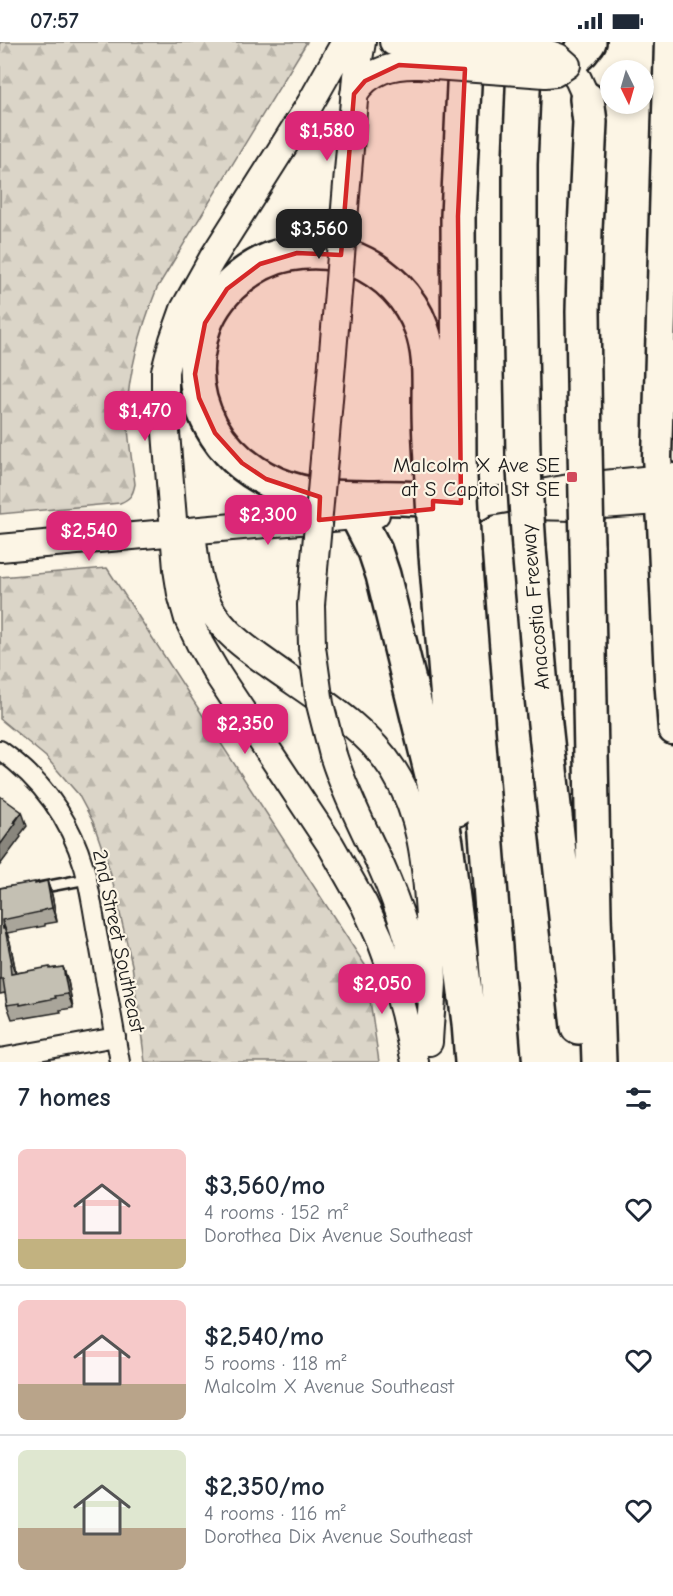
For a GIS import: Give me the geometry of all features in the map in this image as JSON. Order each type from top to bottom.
[{"type":"highway","points":[[466,42],[445,461],[470,965],[469,1023]]},
{"type":"highway","name":"Anacostia Freeway","points":[[525,42],[520,174],[523,454],[541,687],[582,1062]]},
{"type":"highway","points":[[587,99],[590,122],[583,302],[594,915],[599,1062]]},
{"type":"highway","points":[[445,461],[429,376],[425,338],[415,312],[407,300],[382,275],[364,264],[339,254],[297,253],[273,258],[237,279],[211,310],[201,336],[196,362],[199,398],[208,421],[222,443],[242,463],[266,479],[314,496],[339,499],[401,498],[478,504]]},
{"type":"highway","points":[[357,516],[375,551],[383,574],[434,783],[451,871],[472,1062]]},
{"type":"highway","points":[[450,555],[504,1062]]},
{"type":"main road","points":[[393,42],[421,55]]},
{"type":"main road","points":[[669,42],[657,448],[666,489],[673,730]]},
{"type":"main road","points":[[362,44],[354,94],[311,605],[312,647],[327,738],[343,784],[404,922],[421,988],[425,1055]]},
{"type":"main road","points":[[362,44],[340,66],[310,104],[197,284],[184,309],[173,340],[165,371],[164,395],[184,531],[208,605],[224,627],[243,646],[337,713],[365,736],[393,769],[407,795],[420,834],[427,883],[433,981],[425,1055]]},
{"type":"main road","points":[[354,94],[370,76],[421,55],[547,53],[558,57],[578,54],[578,79],[587,99]]},
{"type":"main road","points":[[0,548],[478,504],[575,487],[666,489]]},
{"type":"main road","points":[[184,531],[179,581],[184,606],[194,633],[218,675],[334,850],[364,904],[380,939],[404,1013],[425,1055]]},
{"type":"street","name":"2nd Street Southeast","points":[[0,750],[31,775],[54,803],[72,835],[87,879],[120,1062]]},
{"type":"street","points":[[9,1058],[116,1037]]},
{"type":"lane","points":[[24,891],[87,879]]},
{"type":"highlighted area","points":[[399,65],[465,69],[458,216],[461,503],[433,501],[433,509],[319,520],[320,497],[266,479],[242,463],[215,433],[199,398],[195,374],[205,323],[227,289],[260,264],[297,253],[341,255],[354,94],[365,81]]},
{"type":"green space","points":[[0,42],[307,42],[157,288],[137,348],[128,394],[128,428],[135,484],[130,496],[120,503],[0,514]]},
{"type":"green space","points":[[107,568],[365,965],[379,1062],[145,1062],[132,965],[110,871],[93,822],[78,794],[46,757],[0,719],[0,577]]},
{"type":"building","points":[[0,796],[22,812],[0,845]]},
{"type":"building","points":[[47,881],[52,908],[2,920],[12,964],[10,964],[11,974],[63,967],[68,994],[20,1005],[20,1003],[7,1005],[3,979],[0,979],[0,888]]},
{"type":"place","name":"Malcolm X Ave SE at S Capitol St SE","points":[[572,477]]}]
